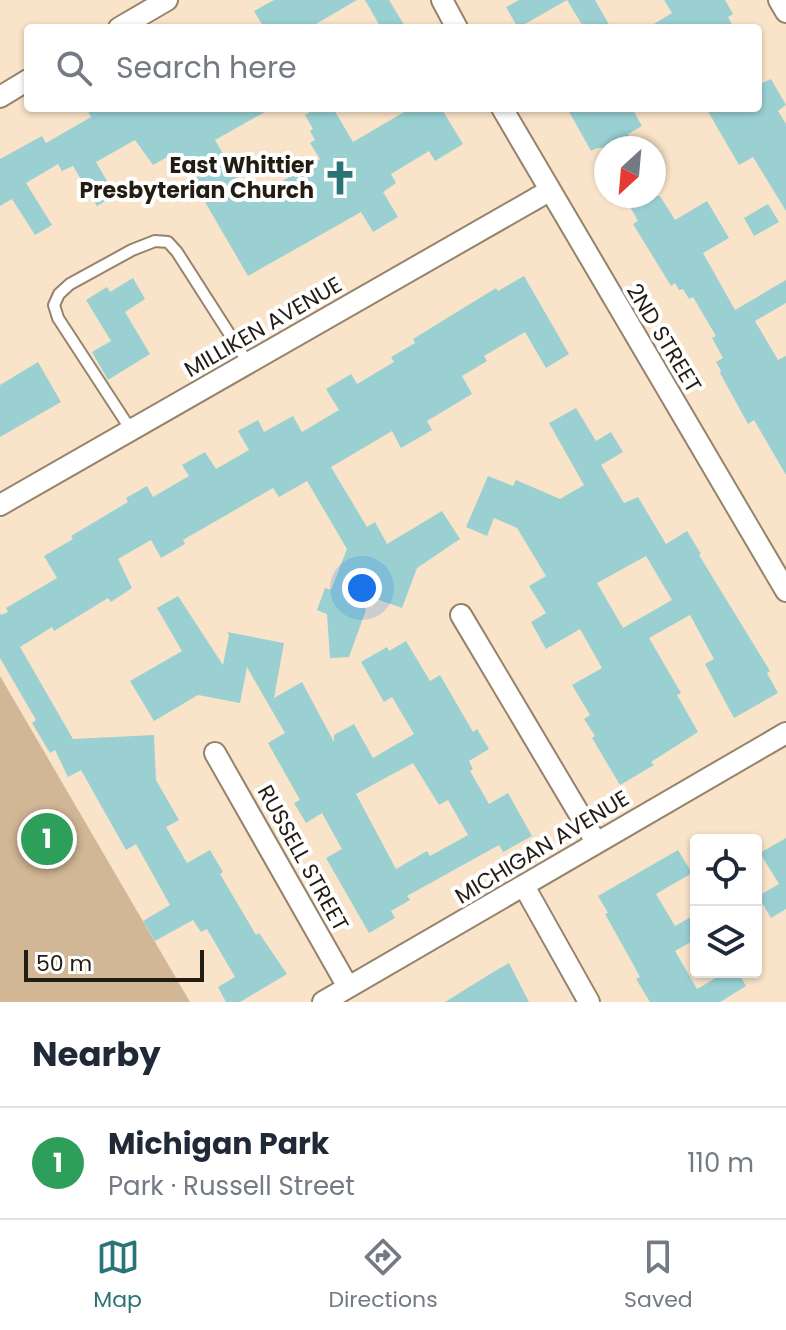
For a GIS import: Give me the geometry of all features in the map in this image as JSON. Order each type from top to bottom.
[{"type":"street","points":[[126,24],[167,0]]},
{"type":"street","points":[[442,0],[455,24]]},
{"type":"street","points":[[779,0],[786,12]]},
{"type":"street","points":[[0,97],[24,82]]},
{"type":"street","name":"2ND STREET","points":[[504,112],[786,591]]},
{"type":"street","name":"MILLIKEN AVENUE","points":[[0,505],[549,191]]},
{"type":"street","points":[[461,615],[596,842]]},
{"type":"street","name":"MICHIGAN AVENUE","points":[[323,1002],[786,733]]},
{"type":"street","name":"RUSSELL STREET","points":[[215,753],[348,987]]},
{"type":"street","points":[[524,886],[589,1002]]},
{"type":"lane","points":[[131,430],[58,318],[54,305],[59,294],[70,284],[132,250],[155,241],[168,242],[248,363]]},
{"type":"shaded area","points":[[0,676],[190,1002],[0,1002]]},
{"type":"building","points":[[274,0],[357,0],[316,24],[262,24],[254,11]]},
{"type":"building","points":[[365,0],[389,0],[404,24],[379,24]]},
{"type":"building","points":[[519,0],[567,0],[525,24],[516,24],[506,7]]},
{"type":"building","points":[[567,0],[595,0],[609,24],[582,24]]},
{"type":"building","points":[[664,0],[725,0],[733,14],[728,17],[732,24],[654,24],[672,13]]},
{"type":"building","points":[[771,79],[786,105],[778,111],[786,124],[786,211],[753,157],[739,165],[708,112],[762,112],[762,83]]},
{"type":"building","points":[[88,112],[265,112],[215,140],[250,200],[320,159],[310,143],[315,140],[305,115],[310,112],[335,112],[353,142],[404,112],[443,112],[463,144],[435,161],[429,151],[391,174],[396,183],[383,192],[398,217],[373,232],[361,212],[248,276],[176,152],[153,165],[135,140],[96,162],[115,195],[97,206],[73,166],[62,171],[58,164],[26,183],[52,225],[35,235],[12,199],[0,206],[0,159],[42,136],[46,143],[91,117]]},
{"type":"building","points":[[569,112],[634,112],[642,126],[629,136],[594,136],[594,150],[591,151]]},
{"type":"building","points":[[707,201],[729,238],[703,253],[735,310],[786,280],[786,303],[755,321],[778,360],[786,356],[786,475],[754,420],[748,424],[720,373],[716,362],[723,358],[712,338],[716,336],[693,297],[689,299],[675,283],[671,286],[633,224],[638,221],[631,208],[666,206],[675,220]]},
{"type":"building","points":[[768,204],[779,222],[754,236],[744,218]]},
{"type":"building","points":[[524,276],[569,354],[546,368],[525,332],[484,356],[487,361],[462,376],[472,394],[427,421],[432,430],[401,448],[392,431],[331,467],[367,527],[375,522],[387,544],[442,511],[460,539],[417,568],[402,608],[356,592],[366,610],[349,657],[330,658],[327,614],[317,610],[325,588],[331,590],[347,549],[307,481],[279,497],[273,488],[183,540],[185,544],[161,558],[151,540],[118,559],[132,588],[111,602],[108,598],[54,631],[52,627],[20,647],[73,739],[154,735],[156,780],[179,820],[166,827],[187,863],[210,850],[223,872],[220,874],[256,935],[259,933],[287,974],[240,1002],[226,1002],[218,987],[235,977],[207,929],[201,932],[193,920],[155,941],[143,921],[170,905],[136,844],[126,850],[81,770],[68,777],[55,750],[50,753],[32,723],[36,720],[0,658],[0,613],[8,612],[6,608],[57,578],[44,556],[128,502],[126,498],[147,486],[153,497],[189,476],[182,465],[205,452],[216,469],[249,450],[238,431],[258,420],[264,432],[293,416],[302,432],[339,410],[326,389],[351,374],[357,384],[394,362],[391,357],[415,343],[413,339],[496,288],[498,291]]},
{"type":"building","points":[[133,278],[145,299],[125,312],[150,354],[108,380],[92,352],[111,341],[86,300],[107,287],[110,292]]},
{"type":"building","points":[[38,362],[61,402],[0,437],[0,385]]},
{"type":"building","points":[[576,408],[596,441],[611,432],[623,452],[601,465],[624,503],[638,497],[666,544],[687,531],[770,671],[767,673],[778,693],[734,718],[705,664],[714,659],[690,615],[649,638],[681,693],[677,695],[698,732],[651,762],[654,765],[620,785],[592,738],[595,736],[584,719],[590,715],[572,685],[602,668],[580,629],[546,649],[531,622],[546,613],[529,586],[546,576],[517,528],[494,518],[487,536],[466,527],[488,476],[513,486],[516,480],[560,499],[584,485],[549,423]],"holes":[[[646,556],[672,600],[623,628],[597,583]]]},
{"type":"building","points":[[178,596],[223,665],[227,632],[284,643],[274,698],[302,682],[334,742],[334,735],[354,724],[373,758],[414,734],[392,697],[384,702],[361,662],[387,647],[389,651],[406,641],[430,681],[440,675],[473,732],[477,729],[489,749],[469,761],[473,769],[470,771],[489,804],[508,793],[532,836],[503,852],[499,845],[407,896],[410,900],[391,911],[395,918],[369,933],[326,858],[342,849],[322,813],[306,823],[294,803],[300,800],[268,743],[285,733],[247,667],[240,703],[198,695],[154,721],[130,681],[182,651],[157,608]],"holes":[[[413,763],[439,805],[448,800],[468,835],[430,856],[427,851],[396,869],[356,794]]]},
{"type":"building","points":[[786,838],[786,909],[771,918],[762,903],[762,894],[779,884],[762,852]]},
{"type":"building","points":[[678,850],[690,874],[656,894],[675,926],[690,917],[690,942],[675,951],[697,989],[716,978],[741,978],[746,986],[720,1002],[650,1002],[636,979],[640,977],[598,896]]},
{"type":"building","points":[[509,963],[529,1002],[445,1002],[490,974]]},
{"type":"place","name":"East Whittier Presbyterian Church","points":[[340,178]]},
{"type":"place","name":"Michigan Park","points":[[47,839]]}]
